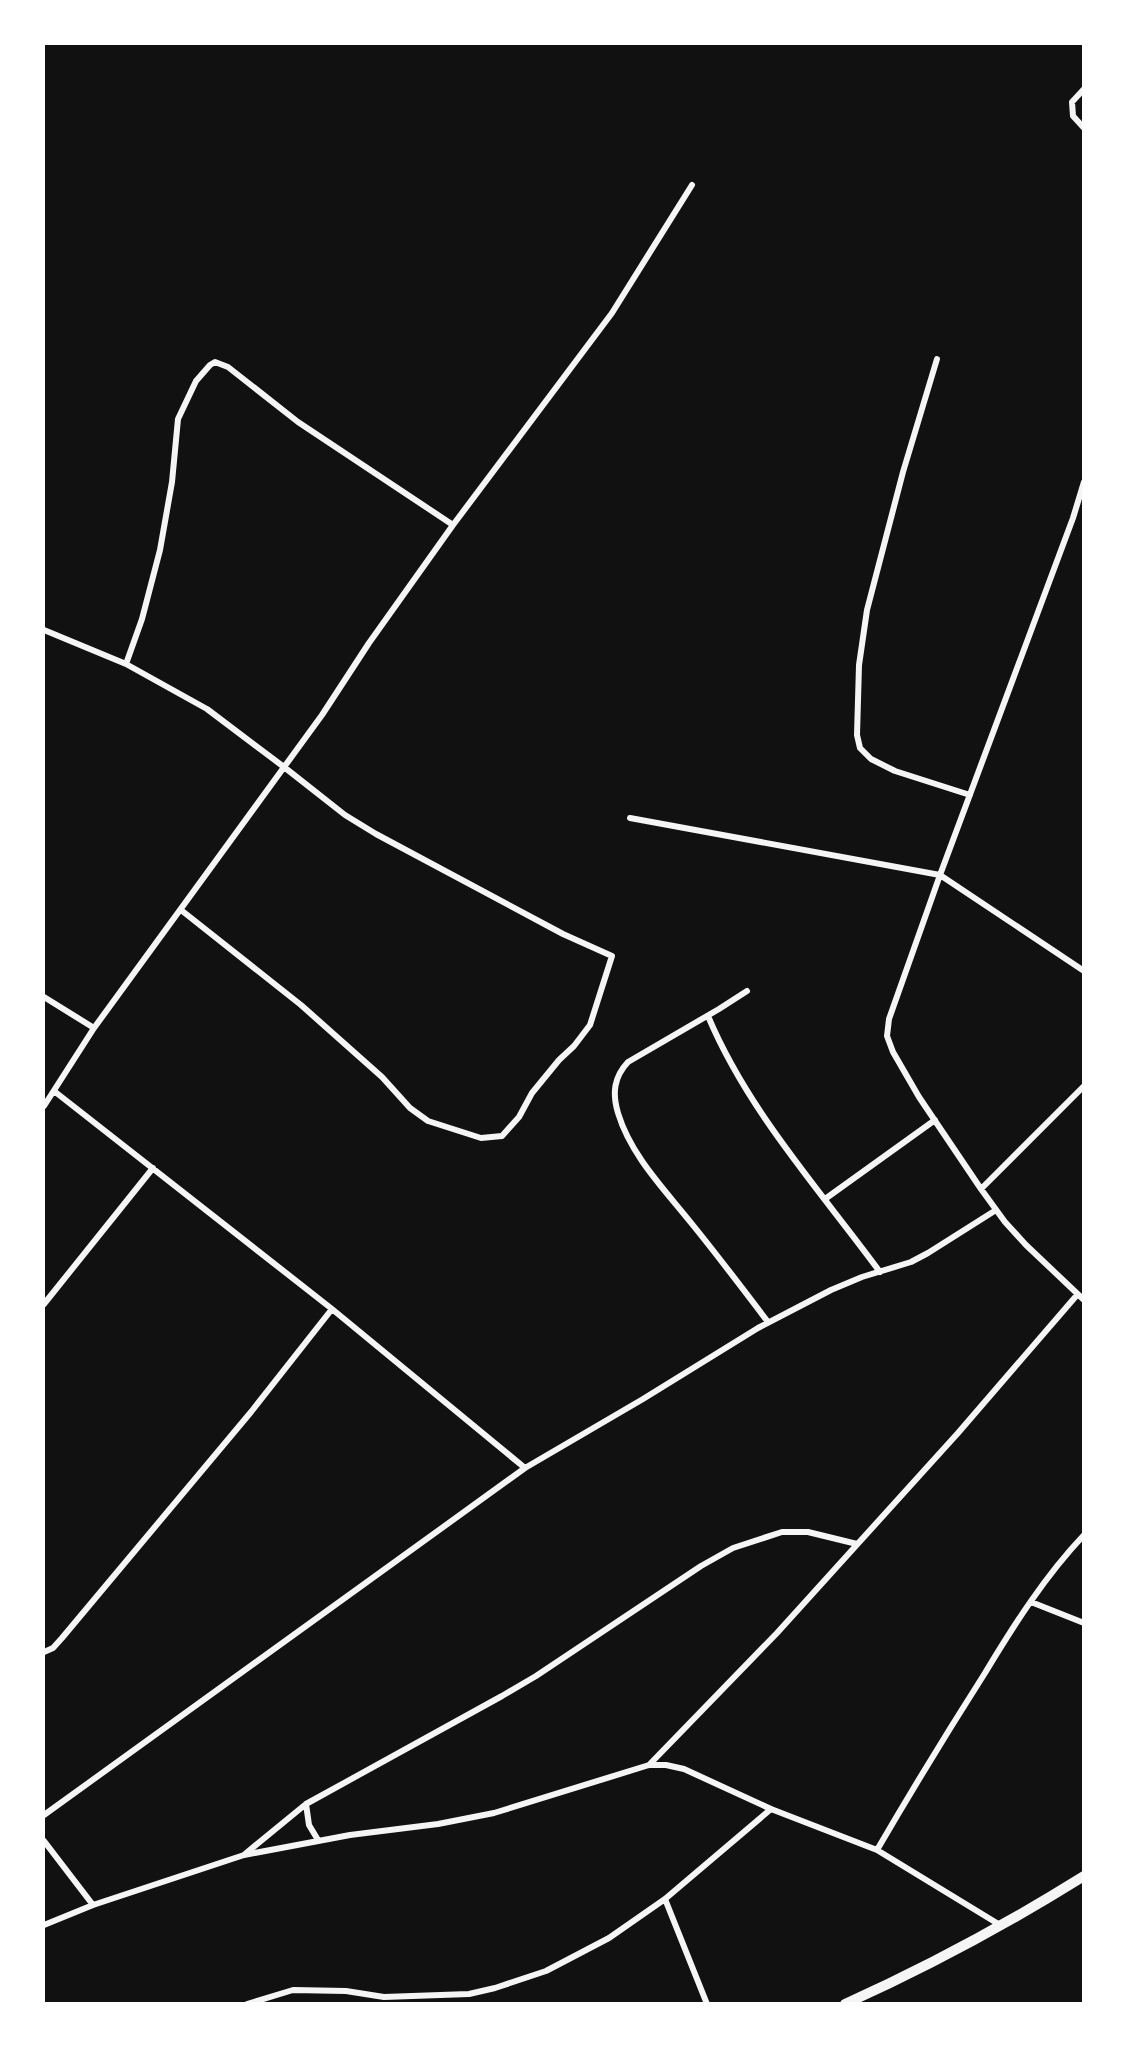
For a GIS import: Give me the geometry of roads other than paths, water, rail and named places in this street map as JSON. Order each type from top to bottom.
[{"type":"street","points":[[1083,89],[1072,102],[1073,116],[1083,128]]},
{"type":"street","points":[[44,1106],[94,1028],[284,767],[453,525],[612,313],[692,185]]},
{"type":"street","points":[[937,359],[903,472],[867,610],[859,665],[857,735],[860,748],[879,764],[970,795]]},
{"type":"street","points":[[126,664],[142,619],[160,550],[172,482],[178,419],[196,381],[215,362],[228,367],[298,422],[453,525]]},
{"type":"street","points":[[1083,482],[1073,518],[889,1019],[887,1036],[893,1052],[935,1120],[996,1210],[1026,1245],[1083,1300]]},
{"type":"street","points":[[44,630],[126,664],[207,710],[345,815],[376,834],[564,934],[612,956],[590,1024],[574,1046],[559,1060],[532,1093],[519,1117],[502,1136],[481,1138],[428,1121],[411,1108],[382,1077],[301,1005],[181,910]]},
{"type":"street","points":[[630,818],[940,875],[1083,971]]},
{"type":"street","points":[[747,991],[628,1062],[619,1072],[615,1083],[615,1100],[618,1113],[636,1152],[768,1323]]},
{"type":"street","points":[[44,997],[94,1028]]},
{"type":"street","points":[[708,1016],[725,1054],[754,1104],[880,1272]]},
{"type":"street","points":[[981,1189],[1083,1086]]},
{"type":"street","points":[[54,1091],[332,1309],[525,1468]]},
{"type":"street","points":[[825,1199],[935,1120]]},
{"type":"street","points":[[44,1304],[153,1168]]},
{"type":"street","points":[[44,1815],[525,1468],[768,1323],[831,1290],[911,1262],[996,1210]]},
{"type":"street","points":[[649,1765],[777,1633],[958,1433],[1077,1295]]},
{"type":"street","points":[[44,1652],[62,1638],[250,1412],[332,1309]]},
{"type":"street","points":[[244,1855],[306,1804],[536,1676],[701,1566],[733,1548],[782,1532],[808,1532],[857,1544]]},
{"type":"street","points":[[877,1850],[953,1724],[1031,1602],[1083,1535]]},
{"type":"street","points":[[1031,1602],[1083,1623]]},
{"type":"street","points":[[44,1924],[93,1905],[244,1855],[318,1840],[438,1824],[494,1813],[649,1765],[666,1765],[684,1769],[771,1809],[877,1850],[1000,1925]]},
{"type":"street","points":[[306,1804],[309,1825],[318,1840]]},
{"type":"street","points":[[247,2004],[293,1990],[346,1991],[384,1997],[469,1994],[546,1971],[609,1938],[665,1899],[771,1809]]},
{"type":"street","points":[[44,1840],[93,1905]]},
{"type":"street","points":[[845,2004],[1000,1925],[1083,1876]]},
{"type":"street","points":[[665,1899],[707,2004]]},
{"type":"street","points":[[870,2004],[872,1992]]}]
